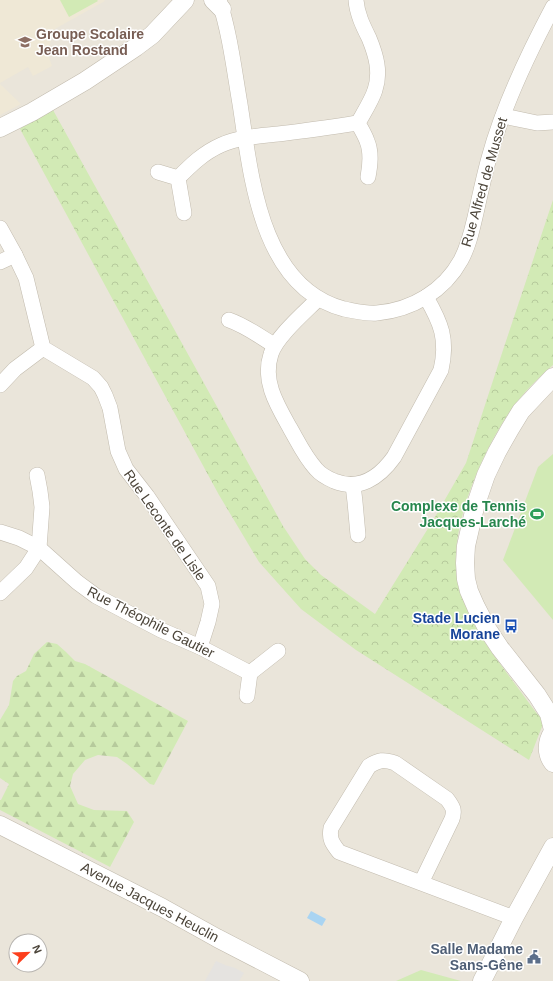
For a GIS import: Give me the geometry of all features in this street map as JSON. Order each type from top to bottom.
[{"type":"street","points":[[0,128],[32,112],[136,47],[152,35],[185,0]]},
{"type":"street","points":[[356,0],[359,18],[376,55],[378,77],[375,91],[358,123]]},
{"type":"street","name":"Rue Alfred de Musset","points":[[218,3],[229,35],[248,160],[257,201],[264,222],[282,263],[292,276],[318,299],[341,308],[357,312],[372,313],[403,308],[426,297],[442,284],[453,272],[466,251],[489,156],[503,116],[538,35],[553,7]]},
{"type":"street","points":[[503,116],[537,123],[553,122]]},
{"type":"street","points":[[178,178],[200,157],[222,144],[245,137],[358,123]]},
{"type":"street","points":[[358,123],[368,142],[370,166],[368,178]]},
{"type":"street","points":[[158,172],[178,178]]},
{"type":"street","points":[[178,178],[184,213]]},
{"type":"street","points":[[0,228],[26,278],[43,348],[15,369],[0,385]]},
{"type":"street","points":[[0,262],[15,255]]},
{"type":"street","points":[[318,299],[274,345],[270,354],[268,367],[269,380],[274,399],[302,449],[317,471],[336,482],[353,485],[362,483],[374,477],[388,466],[441,370],[444,356],[443,336],[434,311],[426,297]]},
{"type":"street","points":[[229,320],[246,326],[274,345]]},
{"type":"street","name":"Rue Leconte de Lisle","points":[[43,348],[93,378],[101,387],[110,408],[118,451],[126,469],[147,496],[208,586],[212,604],[200,647]]},
{"type":"street","points":[[553,377],[521,411],[497,452],[486,476],[475,507],[466,546],[465,563],[466,579],[469,591],[488,630],[500,648],[537,695],[549,714],[553,731],[548,741],[547,748],[548,755],[553,763]]},
{"type":"street","points":[[553,389],[529,416],[504,458],[485,507],[476,546],[475,559],[478,586],[486,607],[494,622],[509,645],[553,704]]},
{"type":"street","points":[[0,593],[26,568],[39,548],[42,507],[37,475]]},
{"type":"street","points":[[353,485],[358,535]]},
{"type":"street","name":"Rue Théophile Gautier","points":[[0,532],[19,538],[39,548],[76,582],[96,596],[161,630],[200,647],[250,673]]},
{"type":"street","points":[[247,696],[250,673],[278,651]]},
{"type":"street","points":[[421,883],[452,819],[454,813],[452,806],[447,799],[395,763],[386,760],[377,761],[369,766],[331,828],[330,836],[333,845],[339,852],[421,883],[514,918]]},
{"type":"street","name":"Avenue Jacques Heuclin","points":[[0,825],[164,908],[217,938],[300,981]]},
{"type":"street","points":[[482,981],[514,918],[553,847]]},
{"type":"shaded area","points":[[0,0],[553,0],[553,981],[0,981]]},
{"type":"shaded area","name":"Groupe Scolaire Jean Rostand","points":[[0,0],[105,1],[53,30],[48,54],[52,66],[33,76],[28,67],[0,83]]},
{"type":"shaded area","points":[[0,84],[21,104],[0,115]]},
{"type":"shaded area","points":[[216,961],[244,973],[239,981],[205,981]]},
{"type":"green space","points":[[60,0],[97,0],[98,1],[69,17]]},
{"type":"green space","points":[[53,110],[283,526],[305,559],[321,575],[375,614],[432,522],[466,463],[553,200],[553,365],[534,382],[517,402],[506,417],[485,454],[476,474],[462,516],[458,535],[456,559],[460,591],[476,628],[495,657],[534,710],[538,715],[541,714],[543,724],[529,760],[356,650],[301,609],[259,562],[219,495],[20,129],[35,118]]},
{"type":"green space","name":"Complexe de Tennis Jacques-Larché","points":[[553,454],[553,620],[503,560],[538,467]]},
{"type":"green space","points":[[47,642],[57,644],[75,661],[85,664],[188,721],[154,785],[150,784],[117,757],[98,755],[85,760],[73,774],[70,786],[78,804],[94,810],[127,811],[134,822],[110,867],[0,810],[0,800],[9,784],[0,778],[0,720],[9,705],[13,681],[17,676],[26,671],[34,654]]},
{"type":"green space","points":[[421,970],[461,981],[396,981]]},
{"type":"water","points":[[311,911],[326,919],[322,926],[307,918]]},
{"type":"place","name":"Groupe Scolaire Jean Rostand","points":[[25,42]]},
{"type":"place","name":"Complexe de Tennis Jacques-Larché","points":[[537,514]]},
{"type":"place","name":"Stade Lucien Morane","points":[[511,626]]},
{"type":"place","name":"Salle Madame Sans-Gêne","points":[[534,957]]}]
